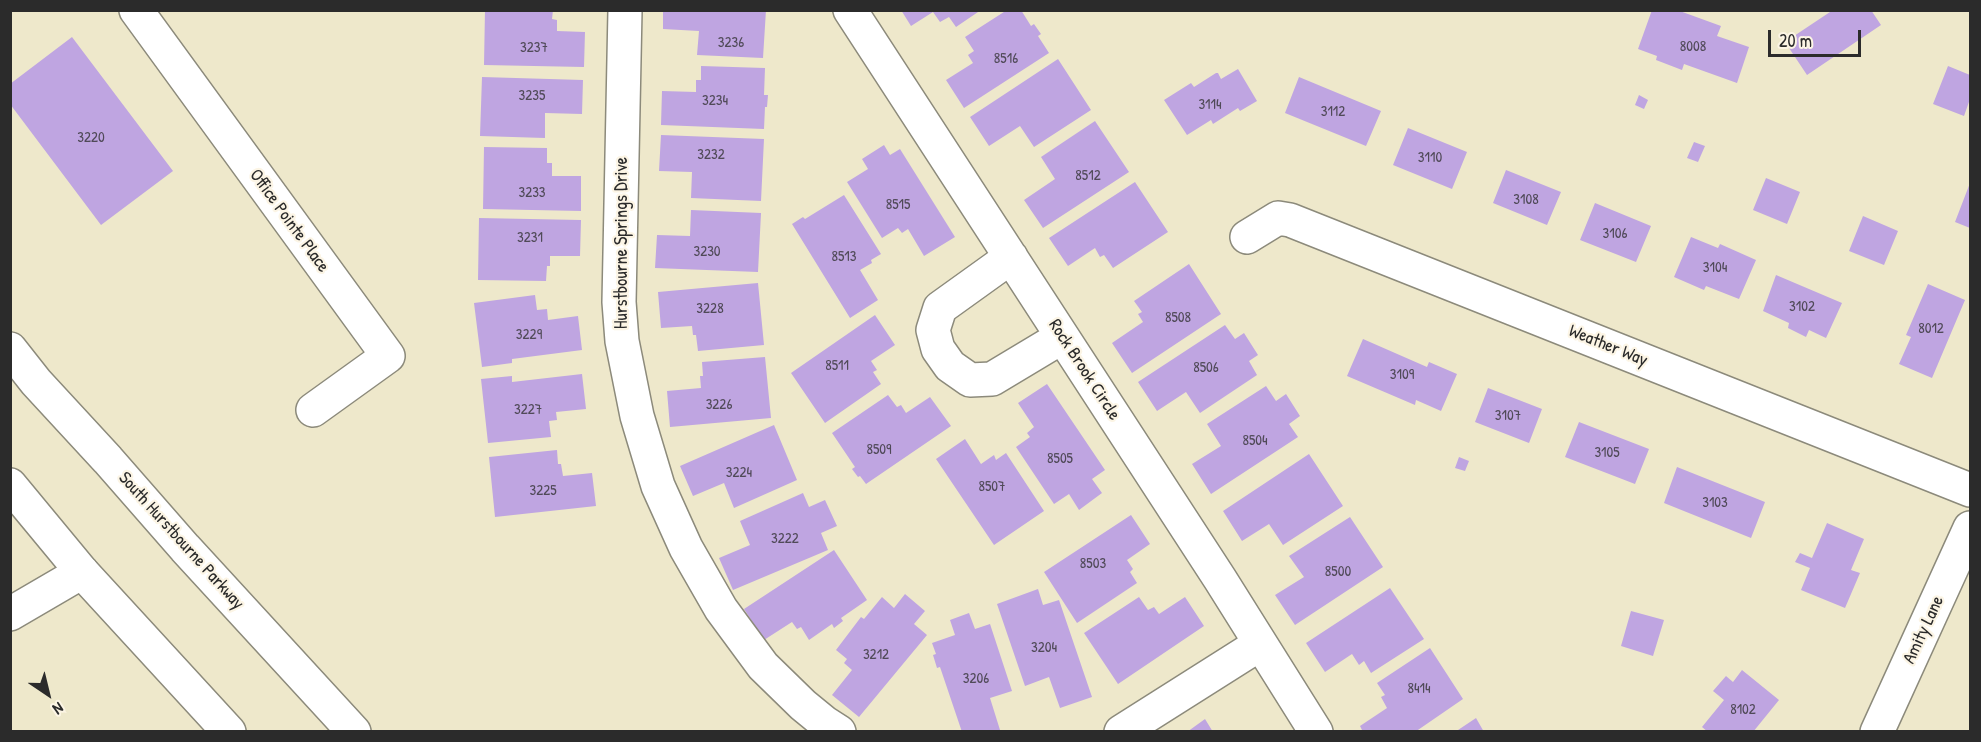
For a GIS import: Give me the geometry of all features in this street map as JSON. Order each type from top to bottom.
[{"type":"street","name":"Office Pointe Place","points":[[136,10],[388,356],[313,410]]},
{"type":"street","name":"Hurstbourne Springs Drive","points":[[625,10],[619,302],[622,341],[637,416],[658,486],[686,548],[721,609],[763,666],[803,705],[839,732]]},
{"type":"street","name":"Rock Brook Circle","points":[[850,10],[1220,579],[1316,732]]},
{"type":"street","name":"Weather Way","points":[[1247,237],[1278,219],[1290,220],[1971,490]]},
{"type":"street","points":[[1011,257],[940,308],[933,330],[938,349],[950,366],[970,380],[992,379],[1062,337]]},
{"type":"street","name":"South Hurstbourne Parkway","points":[[10,349],[36,382],[185,548],[354,732]]},
{"type":"street","points":[[10,484],[82,572],[229,732]]},
{"type":"street","name":"Amity Lane","points":[[1877,732],[1971,528]]},
{"type":"street","points":[[10,614],[82,572]]},
{"type":"street","points":[[1121,732],[1260,644]]},
{"type":"building","points":[[485,10],[553,10],[552,19],[557,20],[557,31],[585,32],[584,67],[484,65]]},
{"type":"building","points":[[663,10],[766,10],[763,58],[697,55],[699,31],[663,29]]},
{"type":"building","points":[[901,10],[981,10],[956,27],[949,17],[940,22],[933,12],[911,26]]},
{"type":"building","points":[[1007,10],[1021,10],[1031,26],[1034,24],[1041,34],[1038,36],[1049,53],[964,108],[946,80],[973,63],[968,55],[974,51],[965,37]]},
{"type":"building","points":[[1652,10],[1677,10],[1721,26],[1717,36],[1749,47],[1737,83],[1684,64],[1682,70],[1656,60],[1657,56],[1638,49]]},
{"type":"building","points":[[1833,10],[1836,12],[1871,10],[1881,25],[1807,75],[1785,42]]},
{"type":"building","points":[[72,37],[173,171],[101,225],[10,104],[10,84]]},
{"type":"building","points":[[1058,59],[1091,110],[1034,147],[1020,126],[989,146],[970,117]]},
{"type":"building","points":[[701,66],[765,68],[764,95],[768,95],[764,129],[661,125],[662,91],[696,92],[696,80],[701,80]]},
{"type":"building","points":[[1948,66],[1970,75],[1970,99],[1964,116],[1933,104]]},
{"type":"building","points":[[1238,69],[1257,101],[1240,111],[1238,108],[1213,124],[1211,120],[1187,135],[1164,100],[1191,83],[1194,87],[1216,73],[1221,79]]},
{"type":"building","points":[[482,77],[583,80],[582,114],[545,113],[545,138],[480,136]]},
{"type":"building","points":[[1299,77],[1381,111],[1366,146],[1285,113]]},
{"type":"building","points":[[1639,95],[1648,100],[1644,109],[1635,105]]},
{"type":"building","points":[[1095,121],[1129,172],[1043,228],[1024,200],[1055,179],[1041,157]]},
{"type":"building","points":[[1408,128],[1467,152],[1452,189],[1393,165]]},
{"type":"building","points":[[661,135],[764,139],[761,201],[691,198],[692,172],[659,171]]},
{"type":"building","points":[[1694,142],[1705,146],[1698,162],[1687,158]]},
{"type":"building","points":[[884,145],[890,155],[900,149],[955,237],[924,256],[908,229],[902,233],[898,228],[882,238],[847,182],[868,169],[862,159]]},
{"type":"building","points":[[484,147],[547,148],[547,163],[552,163],[552,176],[581,176],[581,211],[483,209]]},
{"type":"building","points":[[1506,170],[1561,192],[1547,225],[1493,203]]},
{"type":"building","points":[[1766,178],[1800,192],[1787,224],[1753,210]]},
{"type":"building","points":[[1135,182],[1168,232],[1113,268],[1104,255],[1100,257],[1095,248],[1068,266],[1049,238]]},
{"type":"building","points":[[1970,183],[1970,228],[1955,222]]},
{"type":"building","points":[[844,195],[881,254],[860,270],[878,300],[850,318],[792,224],[803,217],[805,219]]},
{"type":"building","points":[[1595,203],[1651,226],[1636,262],[1580,240]]},
{"type":"building","points":[[691,210],[761,213],[758,272],[655,268],[657,235],[690,236]]},
{"type":"building","points":[[1863,216],[1898,231],[1884,265],[1849,251]]},
{"type":"building","points":[[479,218],[581,220],[580,256],[550,256],[546,281],[478,280]]},
{"type":"building","points":[[1691,237],[1718,248],[1720,244],[1756,260],[1739,299],[1706,286],[1704,290],[1674,277]]},
{"type":"building","points":[[1189,264],[1221,314],[1132,373],[1112,343],[1143,322],[1138,314],[1142,312],[1134,301]]},
{"type":"building","points":[[1776,275],[1842,303],[1826,338],[1809,330],[1806,337],[1788,328],[1789,323],[1763,311]]},
{"type":"building","points":[[758,283],[764,345],[698,351],[692,326],[661,328],[658,292]]},
{"type":"building","points":[[1928,284],[1965,300],[1932,378],[1899,364],[1911,337],[1906,335]]},
{"type":"building","points":[[535,295],[537,310],[547,309],[548,320],[578,316],[582,350],[512,359],[512,363],[482,367],[474,303]]},
{"type":"building","points":[[875,315],[895,345],[871,361],[877,370],[873,372],[881,384],[825,423],[791,373]]},
{"type":"building","points":[[1225,325],[1235,339],[1244,333],[1258,355],[1249,361],[1257,375],[1200,413],[1186,392],[1157,411],[1138,382]]},
{"type":"building","points":[[1363,339],[1427,367],[1429,362],[1457,374],[1441,411],[1416,400],[1415,405],[1347,376]]},
{"type":"building","points":[[765,357],[771,418],[670,427],[667,391],[701,388],[702,362]]},
{"type":"building","points":[[582,374],[586,409],[556,412],[557,420],[549,421],[551,437],[488,443],[481,379],[512,376],[512,382]]},
{"type":"building","points":[[1047,384],[1105,470],[1092,479],[1102,493],[1079,510],[1069,494],[1054,504],[1016,447],[1030,437],[1027,433],[1034,427],[1018,403]]},
{"type":"building","points":[[1266,386],[1276,401],[1286,394],[1300,416],[1289,424],[1298,437],[1211,494],[1192,464],[1221,446],[1207,424]]},
{"type":"building","points":[[1488,388],[1542,409],[1529,443],[1475,422]]},
{"type":"building","points":[[888,395],[897,407],[901,405],[906,413],[930,397],[951,426],[866,484],[852,469],[855,467],[832,433]]},
{"type":"building","points":[[1579,422],[1649,449],[1635,484],[1565,457]]},
{"type":"building","points":[[774,425],[797,480],[734,508],[724,483],[693,496],[680,466]]},
{"type":"building","points":[[965,439],[981,464],[994,455],[996,460],[1006,453],[1044,511],[994,545],[936,459]]},
{"type":"building","points":[[557,450],[558,464],[561,464],[563,476],[592,473],[596,506],[495,517],[489,457]]},
{"type":"building","points":[[1309,454],[1343,506],[1283,545],[1269,524],[1242,541],[1223,511]]},
{"type":"building","points":[[1459,457],[1469,461],[1465,471],[1455,468]]},
{"type":"building","points":[[1677,467],[1765,502],[1751,538],[1664,503]]},
{"type":"building","points":[[803,493],[809,507],[825,500],[837,526],[821,533],[828,550],[733,590],[719,558],[750,545],[740,521]]},
{"type":"building","points":[[1131,515],[1150,544],[1127,560],[1133,569],[1130,572],[1137,583],[1077,623],[1044,572]]},
{"type":"building","points":[[1350,517],[1383,567],[1295,625],[1275,595],[1304,577],[1289,556]]},
{"type":"building","points":[[1827,523],[1864,539],[1851,570],[1860,573],[1845,608],[1801,590],[1810,568],[1795,562],[1800,553],[1812,558]]},
{"type":"building","points":[[834,550],[867,600],[841,618],[843,621],[834,628],[832,624],[809,640],[801,627],[797,629],[792,622],[764,640],[744,609]]},
{"type":"building","points":[[1390,588],[1424,639],[1371,673],[1364,661],[1359,665],[1352,654],[1325,672],[1306,643]]},
{"type":"building","points":[[1038,589],[1043,605],[1059,600],[1092,697],[1060,708],[1049,677],[1025,686],[997,604]]},
{"type":"building","points":[[905,594],[925,611],[914,624],[927,635],[859,717],[832,695],[852,670],[844,663],[847,659],[836,650],[861,617],[864,619],[882,597],[894,608]]},
{"type":"building","points":[[1139,597],[1148,610],[1154,607],[1159,614],[1185,597],[1204,626],[1118,684],[1084,633]]},
{"type":"building","points":[[1631,611],[1664,620],[1653,656],[1621,646]]},
{"type":"building","points":[[969,613],[975,629],[990,624],[1012,691],[990,698],[1000,730],[996,732],[962,732],[940,667],[937,668],[933,655],[936,654],[932,643],[955,635],[950,620]]},
{"type":"building","points":[[1430,648],[1463,699],[1415,732],[1363,732],[1360,726],[1387,708],[1381,697],[1385,695],[1377,683]]},
{"type":"building","points":[[1742,670],[1779,700],[1753,732],[1708,732],[1702,727],[1724,700],[1713,691],[1726,676],[1733,682]]},
{"type":"building","points":[[1476,718],[1484,732],[1455,732]]},
{"type":"building","points":[[1205,719],[1213,732],[1187,732]]}]
